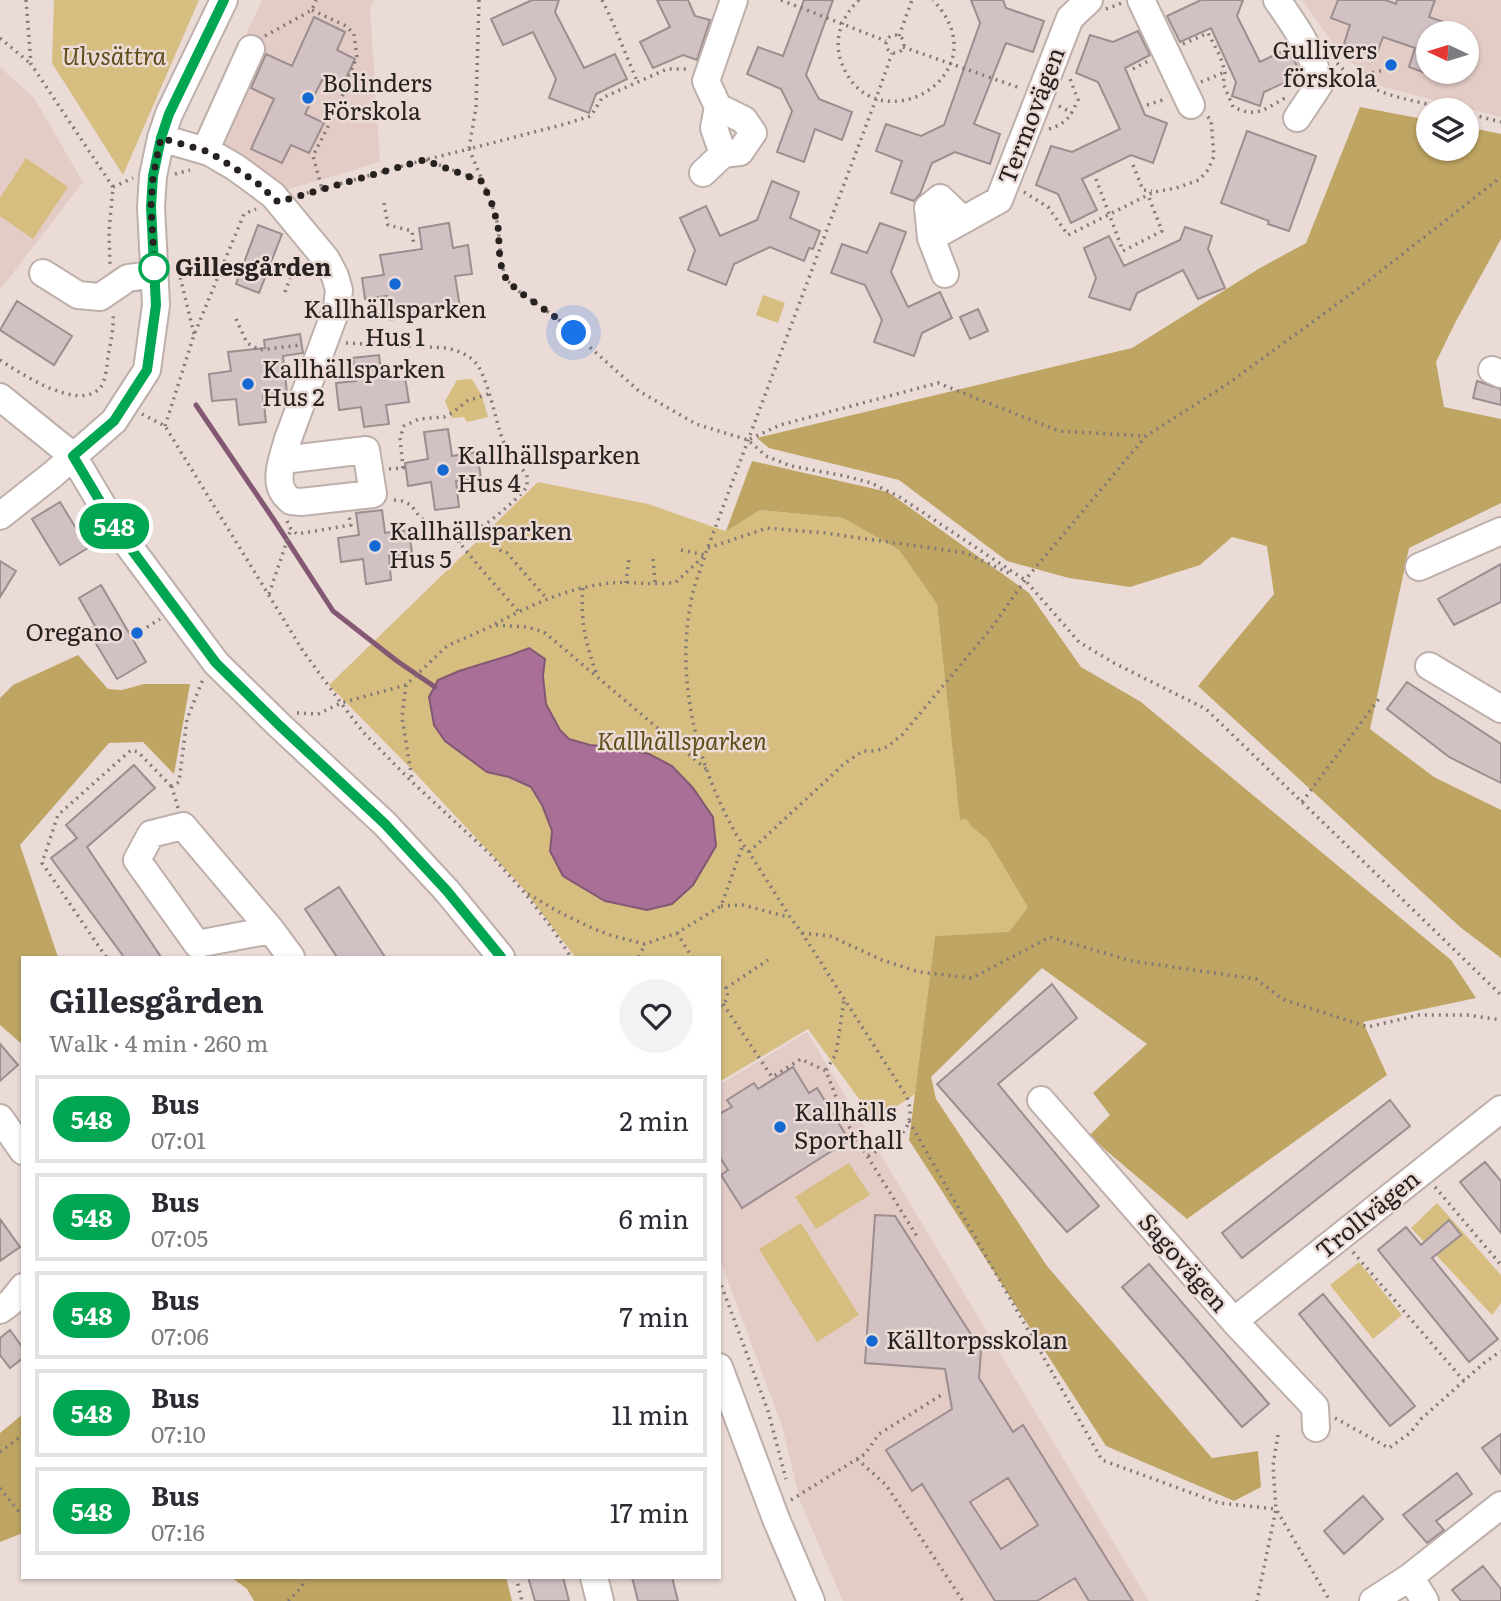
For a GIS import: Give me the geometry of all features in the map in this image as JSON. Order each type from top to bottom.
[{"type":"street","points":[[3,507],[73,456],[114,421],[147,370],[156,305],[151,207],[153,176],[169,114],[224,0]]},
{"type":"street","points":[[723,154],[714,128],[718,107],[706,81],[734,0]]},
{"type":"street","points":[[1141,0],[1165,52],[1196,108]]},
{"type":"street","points":[[1277,0],[1302,36],[1318,71],[1319,85],[1291,108]]},
{"type":"street","name":"Termovägen","points":[[945,274],[931,238],[999,200],[1070,18],[1096,5]]},
{"type":"street","points":[[205,151],[220,92],[251,49]]},
{"type":"street","points":[[703,173],[723,154],[740,152],[752,133],[744,120],[718,107]]},
{"type":"street","points":[[161,138],[205,151],[255,181],[306,234],[326,259],[335,276],[337,307],[288,439],[283,460],[279,480],[283,492],[291,501],[301,502],[371,483],[366,450],[283,460]]},
{"type":"street","points":[[43,273],[78,295],[100,297],[128,278],[155,274]]},
{"type":"street","points":[[0,397],[73,456],[117,530],[216,663],[385,824],[447,891],[500,956]]},
{"type":"street","points":[[1419,567],[1501,531]]},
{"type":"street","points":[[1429,666],[1501,709]]},
{"type":"street","points":[[271,930],[197,944],[137,860],[151,834],[183,826],[271,930],[290,956]]},
{"type":"street","name":"Sagovägen","points":[[1041,1100],[1315,1418]]},
{"type":"street","name":"Trollvägen","points":[[1234,1321],[1501,1109]]},
{"type":"street","points":[[0,1118],[21,1148]]},
{"type":"street","points":[[0,1311],[12,1302],[21,1290]]},
{"type":"street","points":[[721,1372],[776,1520],[811,1601]]},
{"type":"street","points":[[1373,1601],[1410,1577],[1501,1505]]},
{"type":"street","points":[[1410,1577],[1426,1601]]},
{"type":"street","points":[[594,1579],[600,1601]]},
{"type":"path","points":[[26,0],[31,64]]},
{"type":"path","points":[[251,49],[260,38],[312,9],[316,0]]},
{"type":"path","points":[[479,0],[476,107],[469,149],[498,225],[500,262],[506,279],[517,290],[558,319],[639,391],[666,408],[696,424],[748,440],[766,456],[791,466],[845,476],[898,496],[1025,580],[1079,642],[1114,663],[1206,709],[1501,995]]},
{"type":"path","points":[[602,0],[638,82]]},
{"type":"path","points":[[781,0],[886,41]]},
{"type":"path","points":[[859,0],[842,23],[838,38],[843,68],[863,92],[876,99],[894,102],[912,100],[929,92],[942,79],[951,63],[954,46],[951,28],[944,11],[933,0]]},
{"type":"path","points":[[899,36],[912,0]]},
{"type":"path","points":[[1096,5],[1130,0]]},
{"type":"path","points":[[312,9],[346,26],[354,34],[357,57],[341,101],[313,156],[322,189]]},
{"type":"path","points":[[1165,52],[1208,33],[1220,55],[1225,72],[1223,83],[1233,107],[1247,114],[1291,108]]},
{"type":"path","points":[[890,36],[899,36],[904,42],[900,52],[892,53],[887,50],[886,41],[890,36]]},
{"type":"path","points":[[0,38],[31,64],[113,187],[109,251],[114,325],[106,373],[100,388],[87,395],[62,393],[40,384],[0,360]]},
{"type":"path","points":[[903,47],[1040,96]]},
{"type":"path","points":[[868,1156],[894,1142],[904,1132],[911,1117],[911,1107],[845,999],[743,845],[722,806],[697,742],[689,706],[686,665],[687,628],[692,595],[705,555],[892,53]]},
{"type":"path","points":[[1331,54],[1349,77],[1381,92],[1416,101]]},
{"type":"path","points":[[1040,133],[1064,125],[1078,100],[1065,65]]},
{"type":"path","points":[[165,426],[194,335],[248,211],[424,160],[591,116],[602,98],[667,69],[709,72]]},
{"type":"path","points":[[1319,85],[1390,69]]},
{"type":"path","points":[[1020,190],[1048,207],[1068,234],[1154,192],[1199,180],[1208,170],[1214,156],[1214,136],[1211,120],[1196,108]]},
{"type":"path","points":[[1479,116],[1501,122]]},
{"type":"path","points":[[424,160],[481,181]]},
{"type":"path","points":[[1133,165],[1143,190],[1154,192]]},
{"type":"path","points":[[113,187],[139,175]]},
{"type":"path","points":[[749,852],[845,763],[863,751],[887,747],[902,735],[993,626],[1025,580],[1146,436],[1230,383],[1349,296],[1501,177]]},
{"type":"path","points":[[1096,179],[1124,251],[1162,231],[1148,195]]},
{"type":"path","points":[[384,203],[388,225],[412,231],[414,246]]},
{"type":"path","points":[[285,292],[306,234]]},
{"type":"path","points":[[205,309],[214,312]]},
{"type":"path","points":[[236,319],[247,343],[259,350],[325,342],[448,348],[462,352],[475,361],[482,372],[504,442],[528,480],[527,486],[517,498],[482,528],[459,542]]},
{"type":"path","points":[[748,440],[780,425],[938,383],[1059,431],[1146,436]]},
{"type":"path","points":[[488,394],[467,401],[444,418],[419,419],[404,426],[400,438],[403,468],[371,483],[385,500],[402,501],[411,505],[427,523],[459,542],[518,612]]},
{"type":"path","points":[[141,413],[165,426],[303,651],[363,732],[412,782],[490,853],[551,927],[569,956]]},
{"type":"path","points":[[482,528],[547,599]]},
{"type":"path","points":[[708,548],[767,528],[825,533],[966,553],[1025,580]]},
{"type":"path","points":[[269,594],[291,530]]},
{"type":"path","points":[[681,550],[705,555]]},
{"type":"path","points":[[293,713],[318,714],[341,703],[406,685],[447,646],[547,599],[605,584],[676,582],[705,555]]},
{"type":"path","points":[[626,583],[629,559]]},
{"type":"path","points":[[653,559],[655,583]]},
{"type":"path","points":[[583,589],[582,620],[597,677]]},
{"type":"path","points":[[141,631],[166,616]]},
{"type":"path","points":[[494,625],[527,627],[544,632],[706,770]]},
{"type":"path","points":[[172,787],[179,782],[187,719],[206,673]]},
{"type":"path","points":[[406,685],[401,717],[412,782]]},
{"type":"path","points":[[1302,802],[1381,696]]},
{"type":"path","points":[[105,956],[43,863],[58,814],[131,750],[138,752],[172,787],[183,826]]},
{"type":"path","points":[[721,906],[743,845]]},
{"type":"path","points":[[524,892],[592,928],[645,944],[677,933],[721,906],[743,905],[790,918]]},
{"type":"path","points":[[677,933],[691,956]]},
{"type":"path","points":[[802,933],[830,936],[882,960],[919,972],[972,978],[1050,937],[1132,961],[1256,979],[1282,999],[1367,1027],[1419,1015],[1467,1015],[1501,1020]]},
{"type":"path","points":[[639,956],[645,944]]},
{"type":"path","points":[[726,988],[768,960]]},
{"type":"path","points":[[721,984],[726,988],[728,996],[721,1005],[772,1077],[801,1059],[826,1071],[845,1120],[918,1238]]},
{"type":"path","points":[[826,1071],[836,1054],[845,999]]},
{"type":"path","points":[[909,1121],[1102,1460],[1219,1503],[1276,1509]]},
{"type":"path","points":[[1423,1172],[1501,1265]]},
{"type":"path","points":[[1341,1237],[1464,1381]]},
{"type":"path","points":[[721,1284],[768,1411],[788,1487]]},
{"type":"path","points":[[1315,1418],[1389,1448],[1410,1433],[1421,1419],[1501,1351]]},
{"type":"path","points":[[791,1500],[865,1454],[879,1434],[943,1394]]},
{"type":"path","points":[[1257,1601],[1276,1509],[1273,1465],[1278,1435]]},
{"type":"path","points":[[0,1452],[21,1436]]},
{"type":"path","points":[[857,1459],[886,1485],[963,1601]]},
{"type":"path","points":[[0,1488],[21,1514]]},
{"type":"path","points":[[1276,1509],[1330,1601]]},
{"type":"path","points":[[288,1601],[306,1579]]},
{"type":"path","points":[[516,1579],[522,1601]]},
{"type":"shaded area","name":"Bolinders Förskola","points":[[262,0],[374,0],[370,8],[380,162],[286,190],[220,143],[241,45]]},
{"type":"shaded area","name":"Gullivers förskola","points":[[1302,0],[1501,0],[1501,117],[1479,111],[1479,98],[1427,98],[1368,83],[1367,73],[1343,57]]},
{"type":"shaded area","points":[[0,67],[34,98],[83,182],[0,290]]},
{"type":"shaded area","points":[[1360,107],[1416,118],[1416,161],[1479,161],[1479,129],[1501,134],[1501,239],[1436,362],[1444,407],[1501,419],[1501,503],[1409,548],[1370,729],[1434,777],[1501,810],[1501,958],[1460,927],[1198,686],[1274,594],[1267,546],[1232,537],[1200,565],[1130,587],[1069,578],[1007,561],[899,480],[769,448],[757,438],[1132,348],[1260,268],[1306,243]]},
{"type":"shaded area","points":[[752,461],[888,492],[1029,593],[1081,667],[1141,702],[1451,960],[1476,998],[1363,1022],[1387,1075],[1187,1219],[1089,1136],[1110,1115],[1093,1093],[1147,1044],[1042,968],[931,1077],[936,1099],[1047,1266],[1212,1458],[1258,1451],[1261,1487],[1234,1501],[1106,1446],[909,1140],[935,936],[1009,932],[1028,907],[988,840],[971,826],[966,818],[960,820],[937,604],[899,550],[843,518],[760,510],[726,531]]},
{"type":"shaded area","points":[[529,648],[545,659],[543,676],[546,704],[560,730],[569,739],[649,754],[672,766],[693,788],[713,817],[716,846],[693,885],[672,904],[647,910],[605,901],[563,876],[550,851],[552,831],[542,805],[531,787],[509,777],[487,772],[445,741],[434,725],[429,697],[438,680]]},
{"type":"shaded area","points":[[78,655],[108,689],[122,690],[144,684],[190,684],[174,774],[143,742],[109,743],[20,845],[58,956],[21,956],[21,1043],[0,1025],[0,698],[13,685]]},
{"type":"shaded area","name":"Källtorpsskolan","points":[[807,1032],[1149,1601],[843,1601],[800,1501],[782,1426],[721,1262],[721,1084]]},
{"type":"shaded area","points":[[21,1416],[21,1534],[0,1542],[0,1433]]},
{"type":"shaded area","points":[[234,1579],[506,1579],[512,1601],[254,1601],[247,1589]]},
{"type":"green space","name":"Ulvsättra","points":[[54,0],[199,0],[123,175],[52,63]]},
{"type":"green space","points":[[26,158],[68,187],[33,239],[0,216],[0,198]]},
{"type":"green space","points":[[763,295],[785,303],[778,323],[756,315]]},
{"type":"green space","points":[[472,379],[482,396],[488,417],[467,422],[464,417],[452,418],[445,401],[457,380]]},
{"type":"green space","name":"Kallhällsparken","points":[[538,482],[648,504],[725,531],[760,510],[843,518],[899,550],[937,604],[956,781],[966,817],[990,839],[1029,907],[1007,935],[935,936],[915,1094],[875,1121],[808,1029],[721,1081],[721,956],[574,956],[522,887],[329,685]]},
{"type":"green space","points":[[849,1163],[870,1195],[816,1229],[795,1197]]},
{"type":"green space","points":[[1437,1203],[1501,1275],[1501,1303],[1492,1315],[1411,1228]]},
{"type":"green space","points":[[801,1223],[859,1315],[817,1342],[759,1249]]},
{"type":"green space","points":[[1359,1262],[1402,1315],[1373,1339],[1330,1285]]},
{"type":"building","points":[[532,0],[559,0],[555,12],[584,68],[615,54],[627,79],[596,94],[589,113],[549,98],[556,79],[533,32],[503,45],[491,19]]},
{"type":"building","points":[[657,0],[688,0],[695,16],[710,20],[697,60],[683,55],[653,68],[640,42],[670,27]]},
{"type":"building","points":[[804,0],[833,0],[806,75],[819,99],[852,112],[842,140],[815,129],[804,162],[777,152],[792,111],[781,89],[747,74],[758,47],[783,56]]},
{"type":"building","points":[[971,0],[1003,0],[1006,8],[1044,21],[1033,52],[1006,43],[974,124],[1000,134],[990,164],[955,152],[932,163],[920,194],[914,201],[891,193],[902,161],[876,151],[886,124],[921,136],[944,125],[980,23]]},
{"type":"building","points":[[1201,0],[1243,0],[1237,16],[1260,62],[1289,48],[1301,75],[1264,92],[1260,106],[1232,96],[1236,82],[1211,28],[1180,42],[1167,16]]},
{"type":"building","points":[[1338,0],[1385,0],[1396,4],[1397,0],[1435,0],[1429,17],[1440,21],[1416,21],[1416,70],[1409,67],[1415,48],[1383,37],[1376,56],[1344,44],[1350,25],[1331,18]]},
{"type":"building","points":[[314,17],[345,32],[337,50],[355,59],[341,89],[322,80],[305,114],[324,123],[309,153],[291,145],[282,163],[251,149],[274,99],[251,88],[266,54],[292,66]]},
{"type":"building","points":[[1138,31],[1150,55],[1125,68],[1145,115],[1167,123],[1153,163],[1131,155],[1082,179],[1097,210],[1071,223],[1058,194],[1036,185],[1051,146],[1072,152],[1120,129],[1098,82],[1076,73],[1090,35],[1113,42]]},
{"type":"building","points":[[1247,131],[1316,156],[1289,231],[1221,203]]},
{"type":"building","points":[[772,181],[799,192],[790,218],[820,231],[813,249],[809,248],[804,261],[770,247],[734,264],[726,285],[688,270],[695,250],[680,218],[706,206],[720,236],[757,220]]},
{"type":"building","points":[[449,223],[453,248],[468,245],[472,274],[455,276],[460,307],[390,320],[387,296],[365,299],[362,278],[384,275],[380,255],[422,249],[419,228]]},
{"type":"building","points":[[880,223],[906,232],[891,272],[908,307],[940,292],[952,318],[922,333],[914,356],[874,342],[882,320],[865,285],[831,273],[842,244],[867,253]]},
{"type":"building","points":[[258,225],[282,234],[259,293],[236,284]]},
{"type":"building","points":[[1185,227],[1212,236],[1208,249],[1225,288],[1198,299],[1183,270],[1137,293],[1130,310],[1089,297],[1096,278],[1084,248],[1109,236],[1124,266],[1180,240]]},
{"type":"building","points":[[17,301],[72,336],[54,365],[0,330]]},
{"type":"building","points":[[978,309],[988,331],[970,339],[960,317]]},
{"type":"building","name":"Kallhällsparken Hus 2","points":[[300,334],[303,353],[283,356],[287,393],[263,396],[266,422],[239,425],[236,399],[212,401],[209,374],[231,371],[228,352],[265,348],[264,340]]},
{"type":"building","points":[[379,355],[382,380],[405,377],[409,402],[386,405],[389,424],[364,427],[361,407],[339,410],[336,383],[356,381],[353,358]]},
{"type":"building","points":[[1477,381],[1501,389],[1501,405],[1473,398]]},
{"type":"building","name":"Kallhällsparken Hus 4","points":[[448,429],[452,456],[477,452],[481,478],[456,481],[459,507],[435,510],[431,482],[408,486],[405,463],[428,459],[424,432]]},
{"type":"building","points":[[60,502],[88,548],[60,565],[32,519]]},
{"type":"building","name":"Kallhällsparken Hus 5","points":[[382,510],[385,533],[409,530],[412,553],[389,556],[391,580],[366,584],[363,559],[341,562],[338,538],[359,535],[356,513]]},
{"type":"building","points":[[0,561],[16,571],[0,597]]},
{"type":"building","points":[[1501,564],[1501,602],[1454,625],[1438,599]]},
{"type":"building","points":[[101,585],[146,662],[117,679],[88,630],[95,626],[79,598]]},
{"type":"building","points":[[1407,682],[1501,744],[1501,783],[1449,757],[1387,709]]},
{"type":"building","points":[[134,765],[155,788],[87,847],[160,956],[123,956],[51,858],[77,838],[66,825]]},
{"type":"building","points":[[339,887],[384,956],[336,956],[305,909]]},
{"type":"building","points":[[1052,984],[1077,1018],[998,1084],[1099,1206],[1067,1232],[937,1084]]},
{"type":"building","points":[[0,1044],[18,1065],[0,1081]]},
{"type":"building","name":"Kallhälls Sporthall","points":[[793,1067],[809,1093],[817,1088],[849,1140],[742,1208],[721,1175],[728,1170],[721,1159],[721,1113],[732,1107],[727,1100],[754,1083],[758,1089]]},
{"type":"building","points":[[1390,1100],[1410,1126],[1242,1258],[1222,1233]]},
{"type":"building","points":[[1485,1162],[1501,1181],[1501,1233],[1460,1182]]},
{"type":"building","points":[[875,1215],[895,1216],[981,1350],[979,1378],[1013,1432],[1023,1425],[1133,1601],[1089,1601],[1075,1578],[1037,1601],[995,1601],[922,1484],[912,1491],[886,1450],[952,1409],[945,1369],[865,1363]],"holes":[[[1008,1478],[1038,1525],[1001,1549],[970,1502]]]},
{"type":"building","points":[[0,1219],[20,1247],[0,1261]]},
{"type":"building","points":[[1449,1220],[1461,1235],[1432,1258],[1498,1339],[1469,1362],[1378,1250],[1406,1227],[1421,1245]]},
{"type":"building","points":[[1149,1264],[1269,1404],[1242,1427],[1122,1287]]},
{"type":"building","points":[[1323,1294],[1415,1406],[1390,1426],[1299,1314]]},
{"type":"building","points":[[10,1330],[21,1345],[21,1360],[10,1368],[0,1355],[0,1338]]},
{"type":"building","points":[[1501,1434],[1501,1474],[1482,1448]]},
{"type":"building","points":[[1457,1473],[1472,1494],[1436,1521],[1444,1530],[1427,1543],[1403,1515]]},
{"type":"building","points":[[1363,1496],[1383,1519],[1344,1554],[1324,1531]]},
{"type":"building","points":[[1483,1566],[1501,1589],[1501,1601],[1461,1601],[1452,1590]]},
{"type":"building","points":[[529,1579],[564,1579],[569,1601],[535,1601]]},
{"type":"building","points":[[632,1579],[672,1579],[678,1601],[638,1601]]},
{"type":"waterway","points":[[196,405],[333,611],[435,687]]},
{"type":"bus line","name":"548","points":[[224,0],[169,114],[153,176],[151,207],[156,305],[147,370],[114,421],[73,456],[117,530],[216,663],[385,824],[447,891],[500,956]]},
{"type":"place","name":"Gullivers förskola","points":[[1391,65]]},
{"type":"place","name":"Bolinders Förskola","points":[[308,98]]},
{"type":"place","name":"Gillesgården","points":[[154,268]]},
{"type":"place","name":"Kallhällsparken Hus 1","points":[[395,284]]},
{"type":"place","name":"Kallhällsparken Hus 2","points":[[248,384]]},
{"type":"place","name":"Kallhällsparken Hus 4","points":[[443,470]]},
{"type":"place","name":"Kallhällsparken Hus 5","points":[[375,546]]},
{"type":"place","name":"Oregano","points":[[137,633]]},
{"type":"place","name":"Kallhälls Sporthall","points":[[780,1127]]},
{"type":"place","name":"Källtorpsskolan","points":[[872,1341]]},
{"type":"route","points":[[154,268],[155,274],[151,207],[153,176],[161,138],[209,152],[255,181],[278,202],[424,160],[481,181],[491,201],[498,225],[500,262],[506,279],[574,333]]}]
